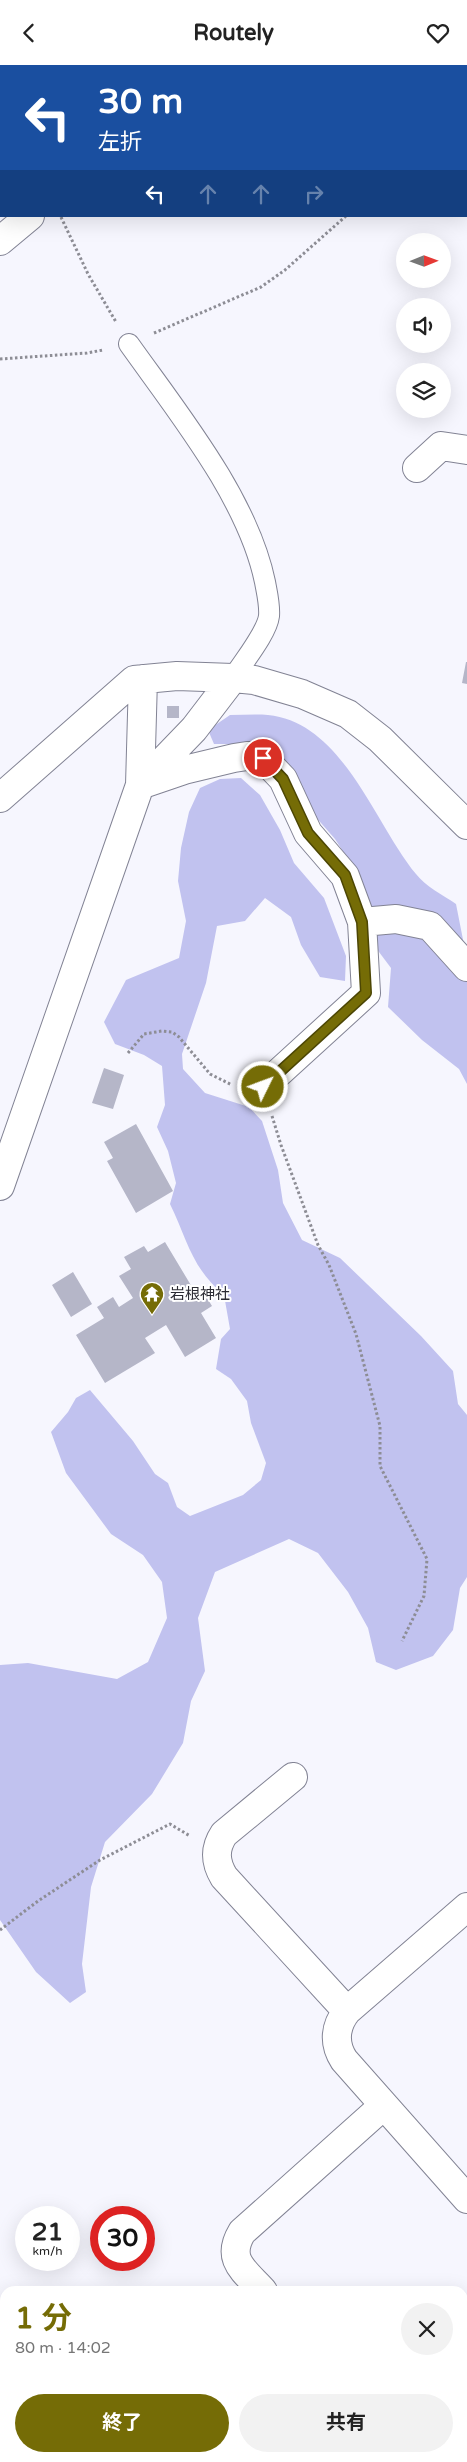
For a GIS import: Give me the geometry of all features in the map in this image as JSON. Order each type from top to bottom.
[{"type":"street","points":[[0,241],[29,217]]},
{"type":"street","points":[[417,468],[441,446],[467,450]]},
{"type":"street","points":[[0,799],[134,680],[177,675],[233,678],[254,680],[302,694],[348,714],[380,739],[467,825]]},
{"type":"street","points":[[140,785],[194,729],[233,678]]},
{"type":"street","points":[[0,1187],[140,785],[143,679]]},
{"type":"street","points":[[140,785],[184,770],[234,758],[248,756],[263,758],[283,779],[308,833],[345,875],[362,922],[366,993],[263,1087]]},
{"type":"street","points":[[362,922],[396,919],[430,926],[467,967]]},
{"type":"street","points":[[293,1777],[231,1827],[219,1842],[217,1865],[224,1877],[347,2011]]},
{"type":"street","points":[[467,1907],[347,2011],[340,2020],[337,2030],[339,2052],[383,2106],[467,2199]]},
{"type":"street","points":[[258,2286],[238,2264],[234,2251],[242,2232],[383,2106]]},
{"type":"lane","points":[[129,344],[192,431],[248,526],[262,568],[269,617],[264,630],[233,678]]},
{"type":"path","points":[[61,217],[88,274],[129,344]]},
{"type":"path","points":[[0,359],[87,353],[129,344],[261,287],[285,270],[345,217]]},
{"type":"path","points":[[128,1053],[144,1034],[162,1031],[172,1032],[179,1037],[210,1074],[234,1087],[253,1091],[263,1087],[281,1145],[318,1245],[329,1265],[356,1334],[380,1426],[380,1466],[427,1559],[424,1596],[402,1641]]},
{"type":"path","points":[[0,1930],[38,1901],[100,1860],[170,1824],[179,1828],[217,1856]]},
{"type":"shaded area","points":[[230,715],[268,715],[294,722],[317,736],[337,755],[355,779],[416,874],[429,886],[456,904],[467,960],[467,1084],[459,1069],[422,1040],[388,1007],[391,968],[376,948],[355,870],[335,839],[314,815],[292,768],[272,749],[246,744],[214,744],[208,730]]},
{"type":"shaded area","points":[[241,778],[260,795],[280,830],[294,863],[324,898],[346,956],[345,981],[320,977],[301,945],[291,917],[265,898],[245,921],[217,926],[206,983],[182,1054],[183,1069],[205,1093],[249,1107],[262,1121],[278,1170],[283,1203],[302,1240],[340,1258],[421,1336],[453,1371],[458,1404],[467,1415],[467,1577],[460,1588],[453,1630],[433,1656],[396,1670],[376,1662],[368,1628],[348,1592],[318,1553],[289,1539],[215,1572],[198,1618],[205,1671],[191,1701],[183,1743],[152,1794],[105,1842],[91,1887],[82,1964],[86,1992],[70,2003],[36,1972],[0,1920],[0,1665],[28,1663],[117,1679],[148,1662],[167,1618],[162,1582],[143,1555],[111,1534],[66,1473],[51,1432],[68,1412],[76,1398],[90,1390],[133,1441],[155,1474],[168,1483],[177,1507],[190,1516],[243,1495],[261,1480],[266,1463],[251,1423],[247,1401],[231,1379],[216,1369],[221,1339],[230,1329],[224,1295],[213,1285],[197,1264],[170,1204],[176,1183],[168,1151],[157,1127],[165,1105],[162,1066],[144,1055],[115,1044],[104,1022],[126,980],[179,958],[186,921],[178,881],[181,848],[189,812],[200,788],[220,779]]},
{"type":"building","points":[[467,662],[467,684],[462,683]]},
{"type":"building","points":[[167,706],[179,706],[179,718],[167,718]]},
{"type":"building","points":[[104,1068],[124,1075],[113,1109],[92,1103]]},
{"type":"building","points":[[136,1124],[173,1191],[136,1213],[107,1161],[113,1158],[104,1142]]},
{"type":"building","name":"岩根神社","points":[[165,1242],[198,1297],[204,1293],[212,1306],[201,1313],[216,1338],[185,1357],[166,1325],[145,1338],[155,1353],[105,1383],[76,1335],[104,1318],[97,1307],[113,1297],[119,1307],[133,1298],[119,1276],[131,1269],[124,1257],[144,1246],[148,1252]]},
{"type":"building","points":[[73,1272],[92,1304],[71,1317],[52,1285]]},
{"type":"place","name":"岩根神社","points":[[152,1315]]},
{"type":"route","points":[[263,758],[283,779],[308,833],[345,875],[362,922],[366,993],[263,1087]]}]
